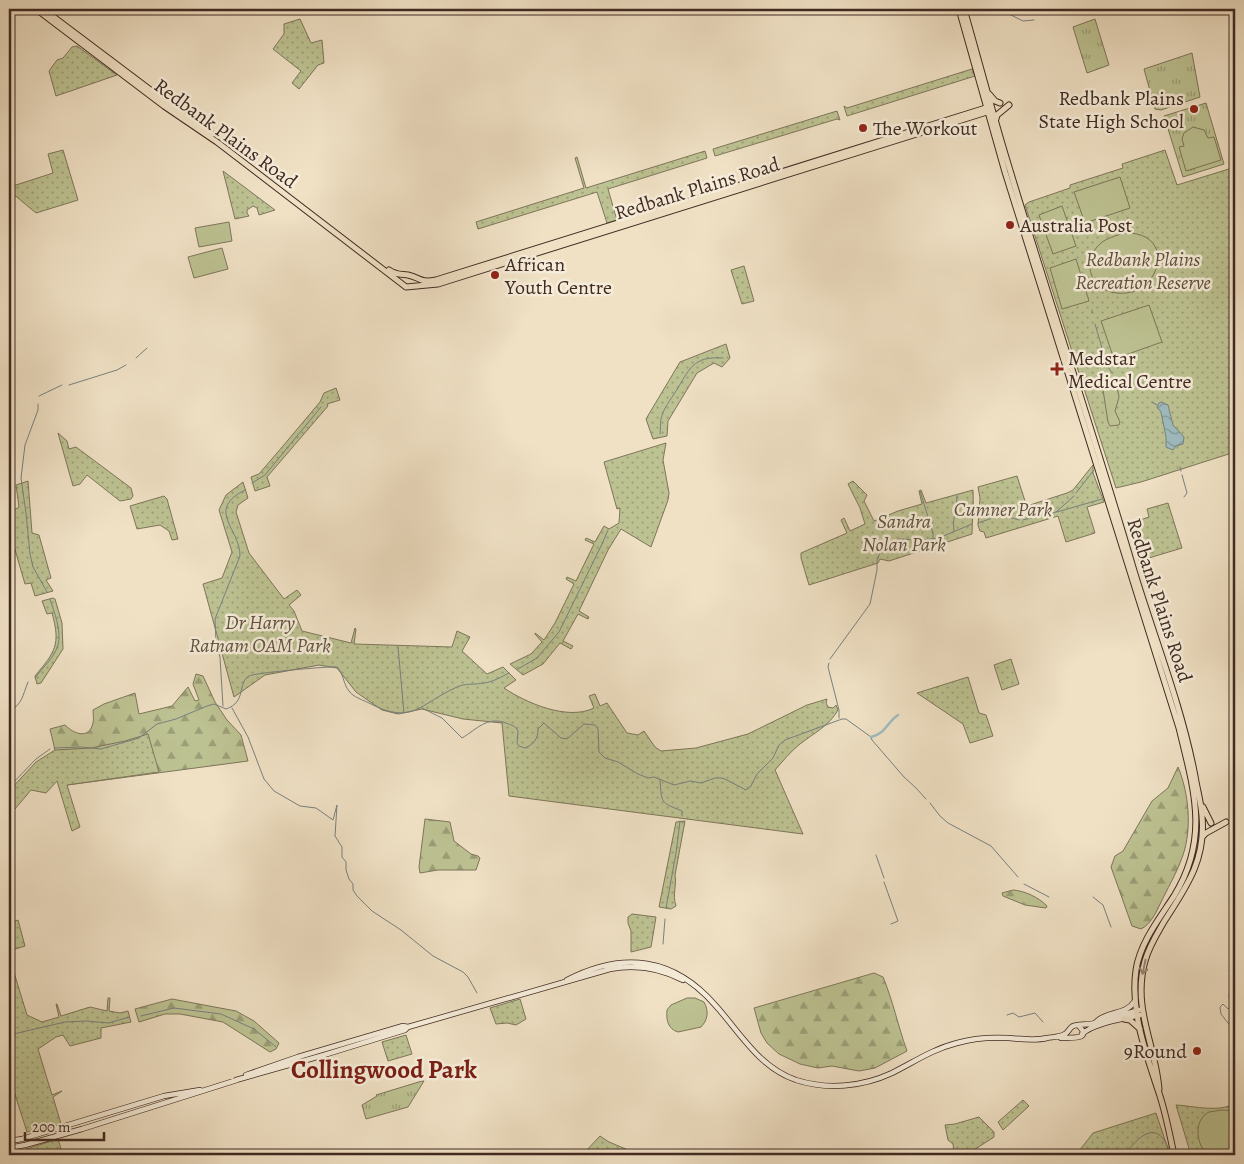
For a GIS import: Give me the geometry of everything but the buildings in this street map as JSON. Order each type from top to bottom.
[{"type":"main road","name":"Redbank Plains Road","points":[[36,9],[164,106],[217,142],[399,282]]},
{"type":"main road","name":"Redbank Plains Road","points":[[43,9],[187,118],[226,145],[388,269],[402,275]]},
{"type":"main road","points":[[959,9],[990,109]]},
{"type":"main road","points":[[964,9],[987,91],[990,109]]},
{"type":"main road","points":[[987,91],[995,101],[1000,103]]},
{"type":"main road","points":[[996,120],[997,115],[1009,105]]},
{"type":"main road","name":"Redbank Plains Road","points":[[412,287],[438,284],[948,125],[990,109]]},
{"type":"main road","name":"Redbank Plains Road","points":[[990,109],[996,120],[1138,583],[1180,713],[1200,803],[1202,837],[1199,855],[1192,876],[1148,950],[1141,984],[1140,1029],[1160,1097],[1174,1155]]},
{"type":"main road","name":"Redbank Plains Road","points":[[414,278],[422,281],[436,280],[928,126],[990,109]]},
{"type":"main road","name":"Redbank Plains Road","points":[[990,109],[997,142],[1062,356],[1179,728],[1195,803],[1196,833],[1191,861],[1185,877],[1142,950],[1136,969],[1134,1002],[1156,1063],[1160,1097]]},
{"type":"main road","points":[[978,115],[988,120],[997,142]]},
{"type":"main road","points":[[928,126],[931,127],[944,123],[948,125]]},
{"type":"main road","points":[[838,154],[840,156],[852,152],[854,154]]},
{"type":"main road","points":[[402,275],[409,275],[416,282],[412,287],[404,287],[399,282],[399,278],[402,275]]},
{"type":"main road","points":[[1200,803],[1211,823]]},
{"type":"main road","points":[[1202,837],[1207,832],[1226,822]]},
{"type":"main road","points":[[9,1148],[26,1145],[211,1089],[337,1045],[403,1026],[408,1027],[567,980],[601,966],[618,963],[653,965],[676,973],[717,1007],[748,1047],[768,1065],[795,1079],[820,1084],[847,1085],[865,1083],[893,1072],[925,1054],[966,1041],[1001,1038],[1076,1038],[1087,1030],[1139,1013]]},
{"type":"main road","points":[[1095,1023],[1097,1019],[1128,1009],[1134,1002]]},
{"type":"main road","points":[[1048,1038],[1062,1035],[1072,1026],[1139,1013]]},
{"type":"main road","points":[[1124,1019],[1130,1020],[1140,1029]]},
{"type":"main road","points":[[1079,1026],[1082,1028],[1082,1034]]},
{"type":"main road","points":[[1069,1030],[1071,1037]]},
{"type":"main road","points":[[9,1141],[22,1139],[164,1096],[211,1089]]},
{"type":"green space","points":[[300,19],[311,43],[322,40],[324,63],[318,65],[299,89],[292,83],[301,71],[273,49],[284,34],[284,24]]},
{"type":"green space","points":[[1095,19],[1109,65],[1087,73],[1073,27]]},
{"type":"green space","points":[[77,46],[117,75],[56,96],[49,71],[57,60],[63,58],[72,47]]},
{"type":"green space","points":[[1192,53],[1200,97],[1161,110],[1155,109],[1144,69]]},
{"type":"green space","points":[[972,69],[975,76],[847,116],[844,106],[847,108]]},
{"type":"green space","points":[[1206,103],[1224,164],[1183,177],[1164,116]]},
{"type":"green space","points":[[837,111],[840,120],[837,119],[715,156],[713,149]]},
{"type":"green space","points":[[1193,127],[1204,130],[1208,138],[1214,137],[1221,160],[1186,171],[1179,147],[1184,146],[1182,139],[1184,133]]},
{"type":"green space","points":[[63,150],[78,200],[36,213],[12,193],[13,186],[53,173],[48,154]]},
{"type":"green space","name":"Redbank Plains Recreation Reserve","points":[[1165,150],[1177,185],[1229,169],[1235,157],[1235,452],[1116,488],[1025,205],[1070,188],[1070,185],[1123,168],[1122,164]]},
{"type":"green space","points":[[705,151],[707,158],[608,189],[617,220],[607,223],[597,192],[478,229],[476,222],[584,188],[575,158],[577,157],[586,188]]},
{"type":"green space","points":[[223,171],[275,210],[259,215],[257,208],[253,206],[247,210],[249,216],[235,219]]},
{"type":"green space","points":[[1120,177],[1130,208],[1085,223],[1074,192]]},
{"type":"green space","points":[[1062,206],[1076,246],[1053,254],[1039,215]]},
{"type":"green space","points":[[229,222],[232,241],[199,247],[195,228]]},
{"type":"green space","points":[[1124,233],[1142,235],[1153,243],[1158,254],[1157,266],[1151,278],[1141,288],[1128,293],[1111,292],[1103,289],[1093,278],[1090,271],[1091,257],[1102,242]]},
{"type":"green space","points":[[222,248],[228,269],[194,278],[188,257]]},
{"type":"green space","points":[[1076,259],[1089,301],[1062,309],[1050,268]]},
{"type":"green space","points":[[744,266],[754,301],[742,304],[731,270]]},
{"type":"green space","points":[[1149,305],[1162,342],[1114,359],[1101,321]]},
{"type":"green space","points":[[726,344],[730,358],[722,367],[714,363],[697,373],[668,421],[667,436],[653,439],[646,419],[680,362]]},
{"type":"green space","points":[[1108,386],[1117,388],[1119,397],[1115,411],[1120,422],[1119,425],[1110,426],[1108,422],[1103,390]]},
{"type":"green space","points":[[336,388],[340,400],[327,404],[328,406],[267,477],[270,486],[255,491],[251,477],[259,474],[320,402],[324,393]]},
{"type":"green space","points":[[58,433],[67,441],[69,449],[76,447],[131,488],[133,496],[131,499],[120,501],[87,475],[80,484],[73,486]]},
{"type":"green space","points":[[666,443],[663,460],[669,493],[668,500],[651,547],[621,529],[608,550],[579,611],[589,617],[588,619],[578,614],[563,641],[573,646],[571,649],[560,643],[543,664],[523,675],[510,664],[531,654],[542,642],[535,633],[544,640],[555,623],[574,584],[566,579],[567,577],[576,581],[594,544],[585,540],[586,538],[595,542],[604,526],[609,529],[619,523],[620,508],[617,509],[604,462]]},
{"type":"green space","name":"Cumner Park","points":[[1093,465],[1093,473],[1104,502],[1087,507],[1095,533],[1066,542],[1058,516],[986,538],[984,532],[980,531],[978,525],[980,498],[978,487],[1017,476],[1025,501],[1030,505],[1073,490]]},
{"type":"green space","points":[[28,481],[32,533],[39,535],[51,578],[46,580],[53,591],[35,596],[31,583],[25,584],[9,529],[9,509],[14,510],[19,507],[16,485]]},
{"type":"green space","name":"Sandra Nolan Park","points":[[853,481],[867,495],[864,501],[874,521],[922,504],[919,491],[921,490],[926,503],[973,490],[972,534],[889,561],[880,559],[878,563],[809,585],[801,553],[847,533],[841,520],[844,518],[850,531],[865,524],[860,508],[848,484]]},
{"type":"green space","name":"Dr Harry Ratnam OAM Park","points":[[243,482],[248,498],[238,505],[236,512],[249,553],[284,599],[297,590],[301,595],[289,605],[294,611],[302,631],[351,643],[355,628],[354,644],[452,647],[457,631],[470,637],[462,651],[487,674],[503,667],[516,680],[504,688],[513,694],[548,708],[572,712],[594,708],[589,696],[595,694],[600,706],[607,703],[627,733],[638,735],[644,731],[655,747],[661,751],[696,748],[748,734],[807,705],[827,699],[828,707],[833,708],[836,705],[838,710],[834,716],[826,725],[787,756],[775,770],[803,834],[509,796],[502,723],[463,719],[422,709],[398,714],[382,710],[356,692],[337,668],[319,665],[265,675],[234,697],[203,584],[222,578],[232,552],[219,510],[226,495]]},
{"type":"green space","points":[[164,496],[167,499],[178,539],[172,540],[169,531],[160,525],[137,529],[130,506]]},
{"type":"green space","points":[[1168,503],[1182,548],[1139,561],[1128,524],[1149,517],[1147,509]]},
{"type":"green space","points":[[55,599],[62,623],[63,649],[41,683],[37,684],[35,676],[52,654],[56,641],[52,613],[47,614],[42,601]]},
{"type":"green space","points":[[1011,659],[1019,684],[1002,690],[994,665]]},
{"type":"green space","points":[[196,674],[203,676],[215,702],[227,720],[241,735],[248,761],[67,785],[50,729],[65,725],[77,733],[88,732],[93,723],[93,710],[135,693],[139,714],[172,706],[188,687],[195,701],[199,700],[193,684]]},
{"type":"green space","points":[[968,677],[979,713],[986,715],[993,736],[970,743],[963,724],[917,693]]},
{"type":"green space","points":[[148,734],[159,772],[67,785],[80,827],[72,831],[57,781],[46,793],[31,790],[9,816],[9,791],[36,762],[55,750],[91,748]]},
{"type":"green space","points":[[1178,767],[1187,799],[1188,834],[1186,845],[1179,866],[1157,911],[1145,927],[1141,929],[1132,926],[1111,867],[1115,856],[1123,851],[1152,801],[1168,788]]},
{"type":"green space","points":[[425,819],[450,822],[454,841],[471,854],[480,858],[476,870],[438,870],[420,873],[419,867]]},
{"type":"green space","points":[[685,821],[675,875],[674,898],[676,906],[671,909],[659,907],[676,822]]},
{"type":"green space","points":[[1013,890],[1035,897],[1047,906],[1046,908],[1025,905],[1003,896],[1002,893]]},
{"type":"green space","points":[[632,914],[656,917],[651,947],[631,952],[631,931],[628,917]]},
{"type":"green space","points":[[18,920],[25,946],[9,951],[9,923]]},
{"type":"green space","points":[[9,956],[27,1015],[42,1022],[59,1017],[56,1004],[61,1016],[90,1007],[107,1011],[108,998],[110,998],[109,1011],[120,1013],[128,1011],[131,1022],[101,1028],[101,1038],[70,1046],[63,1035],[56,1037],[38,1049],[52,1095],[62,1091],[53,1097],[61,1124],[27,1132],[9,1076]]},
{"type":"green space","points":[[874,973],[883,977],[907,1051],[875,1068],[859,1071],[832,1066],[818,1068],[800,1064],[779,1054],[767,1043],[761,1033],[754,1008]]},
{"type":"green space","points":[[687,998],[695,998],[704,1002],[707,1015],[701,1027],[678,1032],[668,1024],[667,1010],[671,1005]]},
{"type":"green space","points":[[172,999],[236,1011],[254,1021],[279,1043],[276,1049],[270,1052],[223,1022],[180,1014],[165,1014],[139,1022],[135,1009]]},
{"type":"green space","points":[[520,999],[526,1019],[516,1025],[507,1023],[496,1024],[490,1008]]},
{"type":"green space","points":[[406,1035],[412,1054],[388,1061],[382,1042]]},
{"type":"green space","points":[[424,1081],[408,1107],[366,1119],[362,1105],[376,1095]]},
{"type":"green space","points":[[1023,1100],[1029,1106],[1003,1130],[998,1122]]},
{"type":"green space","points":[[1235,1103],[1235,1155],[1191,1155],[1176,1105],[1222,1108]]},
{"type":"green space","points":[[1235,1111],[1235,1150],[1231,1155],[1208,1155],[1201,1145],[1198,1126],[1200,1121],[1209,1112]]},
{"type":"green space","points":[[1156,1113],[1170,1155],[1076,1155],[1093,1133]]},
{"type":"green space","points":[[979,1117],[994,1132],[994,1137],[966,1155],[950,1155],[954,1153],[953,1144],[948,1140],[945,1125]]},
{"type":"green space","points":[[600,1136],[609,1142],[638,1154],[587,1155],[584,1153]]},
{"type":"green space","points":[[58,1139],[62,1152],[66,1155],[28,1155],[26,1149]]},
{"type":"water","points":[[1161,402],[1168,405],[1173,425],[1184,437],[1183,444],[1176,446],[1173,450],[1166,447],[1161,412],[1157,407]]},
{"type":"waterway","points":[[993,12],[1007,13],[1023,21],[1034,20]]},
{"type":"waterway","points":[[1095,324],[1107,365],[1112,373]]},
{"type":"waterway","points":[[136,358],[147,348]]},
{"type":"waterway","points":[[660,434],[663,412],[689,370],[705,359],[723,358]]},
{"type":"waterway","points":[[69,385],[117,370],[126,365]]},
{"type":"waterway","points":[[39,396],[62,385]]},
{"type":"waterway","points":[[1152,402],[1157,405]]},
{"type":"waterway","points":[[38,404],[38,410],[25,445],[21,478],[30,554],[33,567],[47,592]]},
{"type":"waterway","points":[[252,483],[265,475],[321,407]]},
{"type":"waterway","points":[[1180,467],[1181,471]]},
{"type":"waterway","points":[[1076,493],[1094,470]]},
{"type":"waterway","points":[[1182,475],[1187,493],[1184,497]]},
{"type":"waterway","points":[[223,706],[215,619],[240,556],[239,546],[228,520],[227,505],[233,497],[245,490]]},
{"type":"waterway","points":[[920,491],[933,538]]},
{"type":"waterway","points":[[954,531],[957,496]]},
{"type":"waterway","points":[[1023,520],[1056,512],[1074,496]]},
{"type":"waterway","points":[[1057,512],[1102,499]]},
{"type":"waterway","points":[[978,523],[1001,515],[1019,520]]},
{"type":"waterway","points":[[830,659],[870,604],[877,570],[877,560],[880,553],[890,543],[898,539],[923,540],[939,538],[972,524]]},
{"type":"waterway","points":[[518,669],[537,658],[559,632],[608,530]]},
{"type":"waterway","points":[[35,678],[51,658],[59,640],[58,628],[50,599]]},
{"type":"waterway","points":[[398,647],[404,713]]},
{"type":"waterway","points":[[829,663],[828,667],[839,710],[839,718]]},
{"type":"waterway","points":[[54,748],[82,747],[101,749],[139,738],[157,724],[176,719],[207,706],[214,704],[226,709],[237,702],[245,679],[254,675],[337,667],[347,688],[353,695],[384,710],[406,713],[424,706],[460,686],[481,684],[509,673]]},
{"type":"waterway","points":[[9,712],[20,703],[28,682]]},
{"type":"waterway","points":[[232,708],[248,737],[264,779],[274,791],[300,806],[316,808],[333,820],[337,805],[335,836],[342,847],[342,857],[346,862],[346,870],[357,896],[372,911],[401,930],[433,956],[463,972],[477,993]]},
{"type":"waterway","points":[[422,708],[442,718],[462,738],[488,722],[499,721],[510,724],[518,731],[517,743],[525,748],[535,741],[538,729],[544,723],[561,738],[567,739],[584,724],[595,725],[598,729],[599,752],[605,758],[618,762],[638,774],[648,778],[654,777],[674,785],[690,781],[701,783],[721,778],[746,790],[751,786],[757,774],[773,758],[779,745],[785,740],[846,719],[871,737],[904,777],[926,799]]},
{"type":"waterway","points":[[871,737],[880,733],[898,715]]},
{"type":"waterway","points":[[9,787],[36,759],[50,749]]},
{"type":"waterway","points":[[660,780],[662,798],[666,804],[682,811],[682,816]]},
{"type":"waterway","points":[[930,803],[948,823],[991,846],[1018,877]]},
{"type":"waterway","points":[[666,908],[680,821]]},
{"type":"waterway","points":[[876,855],[884,878]]},
{"type":"waterway","points":[[884,882],[898,921],[891,924]]},
{"type":"waterway","points":[[1024,884],[1049,897]]},
{"type":"waterway","points":[[1093,897],[1103,905],[1111,927]]},
{"type":"waterway","points":[[663,944],[665,919]]},
{"type":"waterway","points":[[1235,948],[1232,967],[1229,970],[1232,984],[1229,995],[1230,1006],[1228,1009],[1223,1004],[1220,1007],[1221,1014],[1235,1032]]},
{"type":"waterway","points":[[141,1016],[174,1008],[221,1014],[254,1029],[276,1047]]},
{"type":"waterway","points":[[1007,1015],[1013,1013],[1019,1017],[1035,1013],[1043,1022]]},
{"type":"waterway","points":[[9,1035],[65,1022],[109,1023],[129,1017]]},
{"type":"waterway","points":[[1124,1155],[1140,1138],[1152,1133],[1163,1138],[1170,1148]]},
{"type":"waterway","points":[[1174,1149],[1187,1150],[1194,1155]]},
{"type":"place","name":"Redbank Plains State High School","points":[[1194,109]]},
{"type":"place","name":"The Workout","points":[[863,128]]},
{"type":"place","name":"Australia Post","points":[[1010,225]]},
{"type":"place","name":"African Youth Centre","points":[[495,275]]},
{"type":"place","name":"Medstar Medical Centre","points":[[1057,369]]},
{"type":"place","name":"9Round","points":[[1197,1051]]},
{"type":"district","name":"Collingwood Park","points":[[384,1069]]}]
